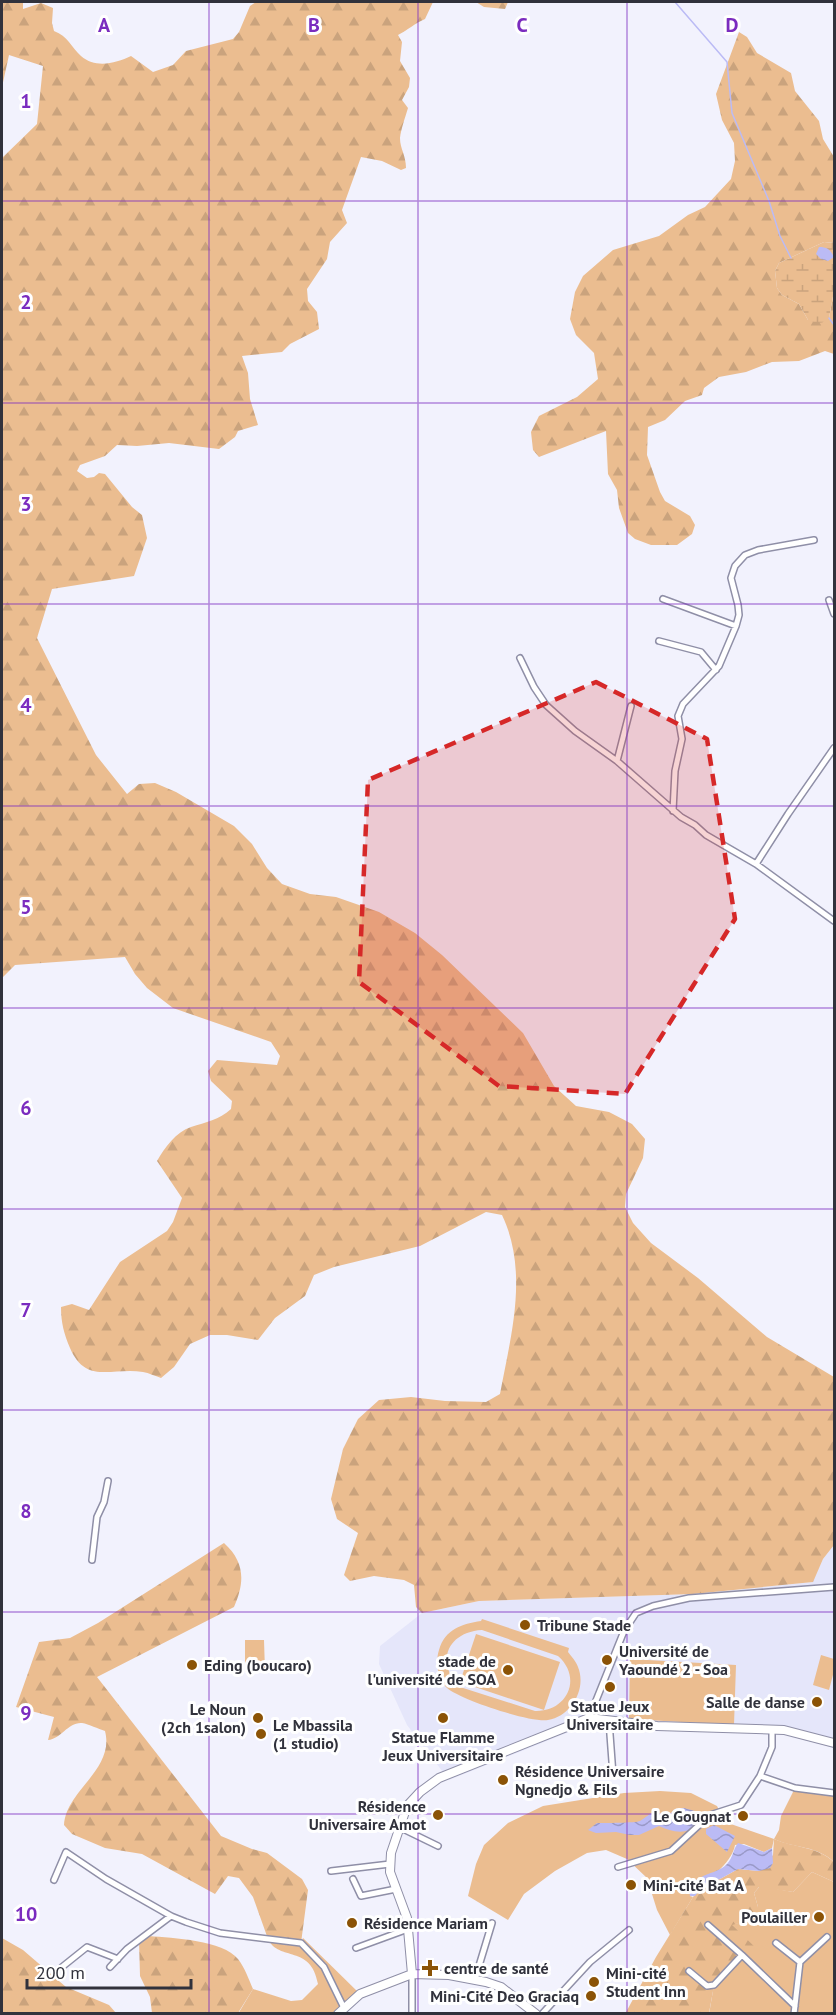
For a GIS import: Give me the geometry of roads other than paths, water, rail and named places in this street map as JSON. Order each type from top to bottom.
[{"type":"street","points":[[673,811],[675,771],[682,739],[678,716],[683,704],[716,670],[736,627],[738,605],[731,578],[735,566],[745,555],[758,550],[812,540],[813,548]]},
{"type":"street","points":[[793,543],[795,552]]},
{"type":"street","points":[[663,599],[736,627]]},
{"type":"street","points":[[829,600],[834,614]]},
{"type":"street","points":[[659,641],[701,652],[716,670]]},
{"type":"street","points":[[520,658],[546,705],[583,738],[617,760],[673,811],[706,835],[756,864],[834,921]]},
{"type":"street","points":[[617,760],[631,706]]},
{"type":"street","points":[[756,864],[834,748]]},
{"type":"street","points":[[92,1560],[97,1517],[104,1502],[108,1481]]},
{"type":"street","points":[[589,1718],[624,1631],[636,1613],[653,1606],[689,1598],[834,1587]]},
{"type":"street","points":[[412,2013],[412,1974],[407,1918],[390,1864],[402,1815],[412,1800],[439,1778],[589,1718],[657,1726],[795,1732],[834,1743]]},
{"type":"street","points":[[609,1721],[613,1775]]},
{"type":"street","points":[[618,1867],[671,1851],[710,1815],[741,1805],[760,1776],[772,1747],[772,1730]]},
{"type":"street","points":[[760,1776],[795,1788],[834,1793]]},
{"type":"street","points":[[399,1827],[438,1846]]},
{"type":"street","points":[[54,1880],[66,1852],[106,1879],[171,1916],[216,1932],[301,1943],[324,1967],[341,2011],[360,1994],[412,1974],[449,1975],[475,1979],[501,1987],[536,2013]]},
{"type":"street","points":[[332,1871],[390,1864]]},
{"type":"street","points":[[353,1880],[361,1896],[396,1889]]},
{"type":"street","points":[[110,1967],[127,1949],[171,1916]]},
{"type":"street","points":[[475,1979],[492,1923]]},
{"type":"street","points":[[708,1925],[795,2006]]},
{"type":"street","points":[[356,1948],[408,1929]]},
{"type":"street","points":[[542,2013],[590,1962],[628,1930]]},
{"type":"street","points":[[794,2013],[800,1962],[827,1936]]},
{"type":"street","points":[[776,1942],[800,1962]]},
{"type":"street","points":[[62,1967],[87,1947],[118,1959]]},
{"type":"street","points":[[689,1971],[707,1986],[714,1985],[742,1955]]},
{"type":"water","points":[[819,247],[828,249],[834,257],[828,261],[821,259],[816,254]]},
{"type":"water","points":[[684,1808],[698,1814],[697,1826],[688,1831],[673,1831],[659,1826],[639,1835],[616,1832],[596,1833],[588,1830],[597,1823],[640,1821],[656,1811],[665,1819],[675,1809]]},
{"type":"water","points":[[714,1825],[735,1836],[727,1852],[706,1834],[706,1829]]},
{"type":"water","points":[[738,1843],[764,1852],[772,1848],[773,1863],[770,1868],[759,1871],[738,1869],[720,1879],[704,1884],[695,1896],[690,1896],[693,1883],[727,1864]]},
{"type":"waterway","points":[[675,2],[727,62],[732,113],[769,201],[780,236],[791,258]]},
{"type":"waterway","points":[[829,318],[834,325]]},
{"type":"place","name":"Tribune Stade","points":[[525,1625]]},
{"type":"place","name":"Université de Yaoundé 2 - Soa","points":[[607,1660]]},
{"type":"place","name":"Eding (boucaro)","points":[[192,1665]]},
{"type":"place","name":"stade de l'université de SOA","points":[[508,1670]]},
{"type":"place","name":"Statue Jeux Universitaire","points":[[610,1687]]},
{"type":"place","name":"Salle de danse","points":[[817,1702]]},
{"type":"place","name":"Le Noun (2ch 1salon)","points":[[258,1718]]},
{"type":"place","name":"Statue Flamme Jeux Universitaire","points":[[443,1718]]},
{"type":"place","name":"Le Mbassila (1 studio)","points":[[261,1734]]},
{"type":"place","name":"Résidence Universaire Ngnedjo & Fils","points":[[503,1780]]},
{"type":"place","name":"Résidence Universaire Amot","points":[[438,1815]]},
{"type":"place","name":"Le Gougnat","points":[[743,1816]]},
{"type":"place","name":"Mini-cité Bat A","points":[[631,1885]]},
{"type":"place","name":"Poulailler","points":[[819,1917]]},
{"type":"place","name":"Résidence Mariam","points":[[352,1923]]},
{"type":"place","name":"centre de santé","points":[[430,1968]]},
{"type":"place","name":"Mini-cité Student Inn","points":[[594,1982]]},
{"type":"place","name":"Mini-Cité Deo Graciaq","points":[[591,1996]]}]
